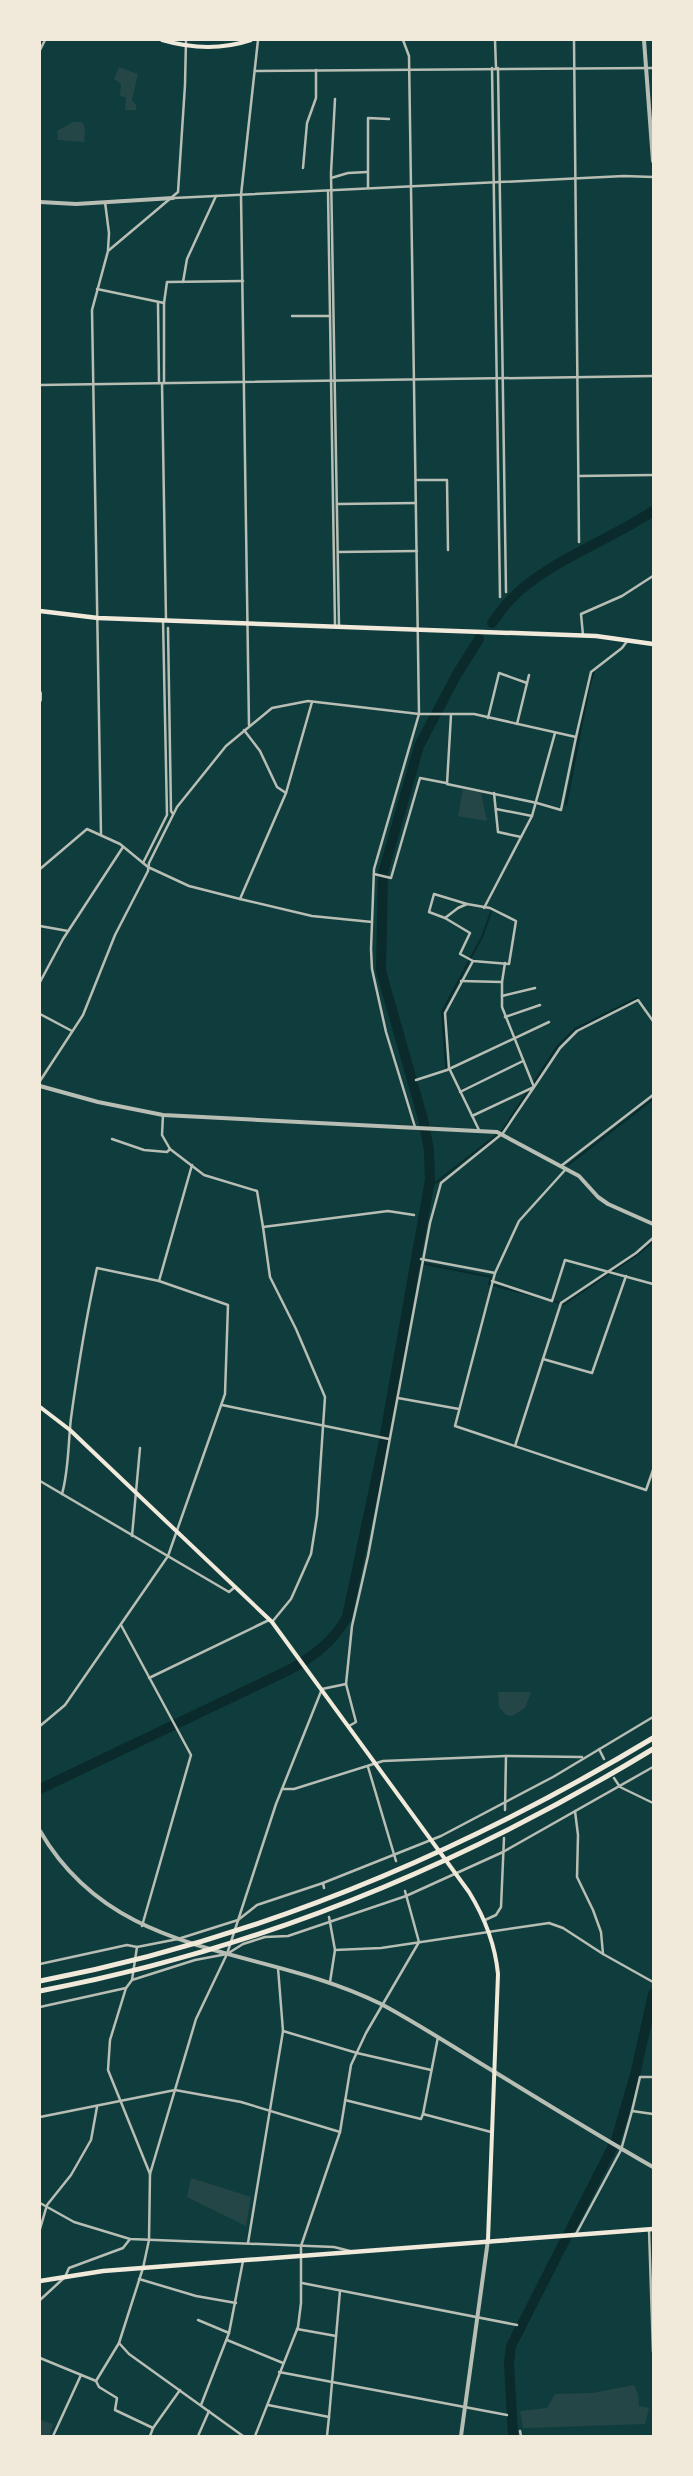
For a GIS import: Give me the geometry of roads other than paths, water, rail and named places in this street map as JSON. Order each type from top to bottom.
[{"type":"highway","points":[[40,610],[98,618],[583,636],[651,644]]},
{"type":"highway","points":[[40,1981],[130,1961],[258,1923],[333,1897],[425,1860],[546,1799],[653,1738]]},
{"type":"highway","points":[[40,1991],[129,1972],[319,1913],[460,1854],[552,1807],[653,1749]]},
{"type":"highway","points":[[40,2281],[143,2268],[488,2240],[651,2229]]},
{"type":"main road","points":[[162,40],[185,46],[220,47],[251,40]]},
{"type":"main road","points":[[40,1407],[70,1430],[271,1621],[295,1650],[456,1874],[485,1920],[490,1933],[498,1974],[496,2072],[488,2240]]},
{"type":"street","points":[[40,50],[45,40]]},
{"type":"street","points":[[108,251],[178,192],[186,40]]},
{"type":"street","points":[[249,726],[241,195],[258,40]]},
{"type":"street","points":[[403,40],[409,56],[419,714],[403,763],[374,874],[372,965],[378,1001],[389,1044],[415,1128]]},
{"type":"street","points":[[495,40],[494,182],[500,598]]},
{"type":"street","points":[[574,40],[579,377],[577,380],[579,542]]},
{"type":"street","points":[[644,40],[651,110],[653,161]]},
{"type":"street","points":[[255,71],[575,67],[653,68]]},
{"type":"street","points":[[495,68],[499,182],[506,592]]},
{"type":"street","points":[[303,168],[307,123],[316,98],[316,70]]},
{"type":"street","points":[[335,99],[332,178],[338,504],[337,627]]},
{"type":"street","points":[[368,188],[368,118],[389,119]]},
{"type":"street","points":[[332,178],[348,173],[367,172]]},
{"type":"street","points":[[40,202],[76,204],[576,178],[653,177]]},
{"type":"street","points":[[328,190],[337,627]]},
{"type":"street","points":[[184,282],[187,259],[216,196]]},
{"type":"street","points":[[101,834],[92,310],[108,251],[109,233],[105,202]]},
{"type":"street","points":[[143,864],[167,815],[162,383],[164,303],[167,282],[243,281]]},
{"type":"street","points":[[97,289],[164,303]]},
{"type":"street","points":[[158,303],[162,383]]},
{"type":"street","points":[[292,316],[330,316]]},
{"type":"street","points":[[40,385],[653,376]]},
{"type":"street","points":[[578,476],[653,475]]},
{"type":"street","points":[[416,480],[447,480],[448,550]]},
{"type":"street","points":[[338,504],[416,503]]},
{"type":"street","points":[[338,552],[417,551]]},
{"type":"street","points":[[583,636],[581,614],[622,596],[653,576]]},
{"type":"street","points":[[168,628],[171,811],[173,814]]},
{"type":"street","points":[[651,644],[653,638]]},
{"type":"street","points":[[374,874],[390,878],[420,778],[446,782],[561,810],[587,683],[591,672],[622,648],[628,640]]},
{"type":"street","points":[[488,718],[499,674],[527,683]]},
{"type":"street","points":[[517,724],[529,675]]},
{"type":"street","points":[[40,693],[40,700]]},
{"type":"street","points":[[40,1081],[85,1011],[115,935],[173,814],[222,752],[244,730],[272,708],[302,701],[445,716],[474,714],[576,737]]},
{"type":"street","points":[[240,899],[286,794],[312,702]]},
{"type":"street","points":[[446,782],[451,715]]},
{"type":"street","points":[[244,730],[260,751],[277,788],[286,794]]},
{"type":"street","points":[[484,906],[532,816],[555,733]]},
{"type":"street","points":[[494,793],[498,832],[521,837]]},
{"type":"street","points":[[496,809],[532,816]]},
{"type":"street","points":[[40,869],[87,829],[101,834],[123,847],[148,867],[189,886],[312,916],[372,922]]},
{"type":"street","points":[[40,982],[68,931],[123,847]]},
{"type":"street","points":[[434,894],[466,904],[490,908],[516,921],[509,964],[473,961],[460,954],[470,933],[444,917],[430,912],[434,894]]},
{"type":"street","points":[[444,917],[466,904]]},
{"type":"street","points":[[40,926],[68,931]]},
{"type":"street","points":[[473,961],[445,1013],[448,1069],[477,1130]]},
{"type":"street","points":[[505,964],[502,982],[502,1008],[512,1038],[534,1087]]},
{"type":"street","points":[[461,981],[502,982]]},
{"type":"street","points":[[502,996],[535,988]]},
{"type":"street","points":[[349,1726],[356,1722],[346,1684],[352,1626],[368,1556],[388,1438],[398,1398],[421,1259],[441,1183],[503,1133],[560,1048],[577,1031],[638,1000],[653,1021]]},
{"type":"street","points":[[505,1016],[540,1004]]},
{"type":"street","points":[[40,1014],[72,1032]]},
{"type":"street","points":[[416,1080],[448,1069],[549,1022]]},
{"type":"street","points":[[460,1092],[523,1061]]},
{"type":"street","points":[[40,1086],[98,1102],[163,1115],[477,1130],[503,1133],[579,1176],[608,1204],[653,1224]]},
{"type":"street","points":[[472,1116],[534,1087]]},
{"type":"street","points":[[653,1095],[564,1167],[519,1221],[492,1282],[455,1426],[646,1490],[653,1470]]},
{"type":"street","points":[[149,1678],[271,1621],[291,1599],[311,1554],[317,1516],[324,1426],[323,1389],[270,1277],[264,1227],[257,1191],[204,1175],[170,1149],[162,1136],[163,1115]]},
{"type":"street","points":[[112,1139],[144,1150],[168,1152],[170,1149]]},
{"type":"street","points":[[158,1281],[192,1165]]},
{"type":"street","points":[[264,1227],[388,1210],[414,1215]]},
{"type":"street","points":[[515,1446],[561,1303],[636,1253],[653,1238]]},
{"type":"street","points":[[421,1259],[495,1273]]},
{"type":"street","points":[[492,1282],[552,1301],[565,1260],[653,1284]]},
{"type":"street","points":[[40,1726],[48,1722],[65,1705],[168,1556],[222,1405],[227,1364],[229,1307],[158,1281],[97,1268],[83,1334],[70,1430],[66,1477],[62,1494]]},
{"type":"street","points":[[543,1359],[592,1373],[626,1276]]},
{"type":"street","points":[[398,1398],[459,1409]]},
{"type":"street","points":[[222,1405],[388,1438]]},
{"type":"street","points":[[132,1536],[140,1448]]},
{"type":"street","points":[[40,1481],[229,1592],[236,1586]]},
{"type":"street","points":[[121,1625],[191,1755],[142,1926]]},
{"type":"street","points":[[96,2381],[119,2343],[143,2268],[149,2240],[150,2174],[196,2019],[226,1954],[282,1790],[322,1689],[346,1684]]},
{"type":"street","points":[[40,1964],[127,1945],[138,1947],[178,1939],[238,1920],[257,1905],[323,1883],[431,1840],[553,1777],[583,1757],[653,1717]]},
{"type":"street","points":[[599,1749],[604,1759]]},
{"type":"street","points":[[282,1790],[294,1789],[383,1761],[506,1756],[583,1757]]},
{"type":"street","points":[[505,1810],[506,1756]]},
{"type":"street","points":[[368,1767],[396,1861]]},
{"type":"street","points":[[132,1980],[195,1960],[226,1954],[243,1944],[265,1936],[288,1936],[406,1896],[503,1852],[620,1788],[653,1767]]},
{"type":"street","points":[[614,1778],[620,1788],[653,1803]]},
{"type":"street","points":[[575,1811],[578,1835],[577,1877],[601,1932],[603,1954]]},
{"type":"street","points":[[40,1831],[57,1858],[71,1874],[122,1914],[142,1926],[226,1954],[330,1982],[382,2005],[496,2072],[608,2142],[653,2167]]},
{"type":"street","points":[[485,1920],[496,1914],[501,1907],[504,1838]]},
{"type":"street","points":[[323,1883],[324,1888]]},
{"type":"street","points":[[255,2436],[297,2329],[302,2284],[301,2246],[340,2132],[351,2065],[382,2005],[419,1942],[405,1891]]},
{"type":"street","points":[[329,1917],[335,1950],[330,1982]]},
{"type":"street","points":[[335,1950],[381,1948],[549,1923],[575,1935],[603,1954],[652,1982]]},
{"type":"street","points":[[138,1947],[132,1980],[126,1988],[110,2040],[107,2060],[108,2070],[150,2174]]},
{"type":"street","points":[[248,2243],[284,2031],[278,1968]]},
{"type":"street","points":[[40,2007],[126,1988]]},
{"type":"street","points":[[284,2031],[356,2053],[431,2070]]},
{"type":"street","points":[[345,2100],[421,2119],[438,2037]]},
{"type":"street","points":[[576,2234],[620,2149],[640,2077],[653,2077]]},
{"type":"street","points":[[40,2117],[175,2090],[241,2102],[340,2132]]},
{"type":"street","points":[[40,2229],[48,2205],[71,2175],[91,2140],[96,2107]]},
{"type":"street","points":[[632,2111],[653,2114]]},
{"type":"street","points":[[422,2114],[493,2132]]},
{"type":"street","points":[[40,2202],[74,2222],[130,2239],[334,2247],[354,2252]]},
{"type":"street","points":[[651,2229],[653,2352]]},
{"type":"street","points":[[40,2300],[65,2277],[69,2268],[123,2248],[130,2239]]},
{"type":"street","points":[[461,2436],[488,2240]]},
{"type":"street","points":[[201,2405],[227,2340],[236,2303],[243,2260]]},
{"type":"street","points":[[139,2279],[196,2296],[236,2303]]},
{"type":"street","points":[[302,2284],[516,2326]]},
{"type":"street","points":[[327,2436],[340,2291]]},
{"type":"street","points":[[198,2320],[229,2333]]},
{"type":"street","points":[[297,2329],[336,2336]]},
{"type":"street","points":[[227,2340],[283,2363]]},
{"type":"street","points":[[119,2343],[129,2354],[243,2436]]},
{"type":"street","points":[[40,2358],[96,2381],[99,2387],[117,2398],[115,2410],[153,2428]]},
{"type":"street","points":[[279,2372],[465,2408],[507,2414]]},
{"type":"street","points":[[53,2436],[81,2375]]},
{"type":"street","points":[[150,2436],[153,2428],[180,2390]]},
{"type":"street","points":[[267,2405],[329,2417]]},
{"type":"street","points":[[198,2436],[209,2411]]},
{"type":"street","points":[[520,2431],[520,2436]]},
{"type":"waterway","points":[[492,623],[511,599],[542,574],[653,511]]},
{"type":"waterway","points":[[40,1789],[291,1669],[323,1647],[336,1634],[347,1617],[383,1446],[430,1180],[429,1150],[423,1119],[381,971],[383,873],[419,746],[457,674],[479,639]]},
{"type":"waterway","points":[[566,805],[589,687],[594,672]]},
{"type":"waterway","points":[[446,1067],[442,1012],[482,937],[491,912]]},
{"type":"waterway","points":[[430,1187],[502,1131],[557,1047],[575,1029],[637,998]]},
{"type":"waterway","points":[[568,1165],[653,1099]]},
{"type":"waterway","points":[[415,1262],[491,1277],[489,1284],[564,1304],[638,1254],[653,1241]]},
{"type":"waterway","points":[[513,2436],[509,2363],[511,2346],[616,2140],[635,2075],[653,1994]]}]
